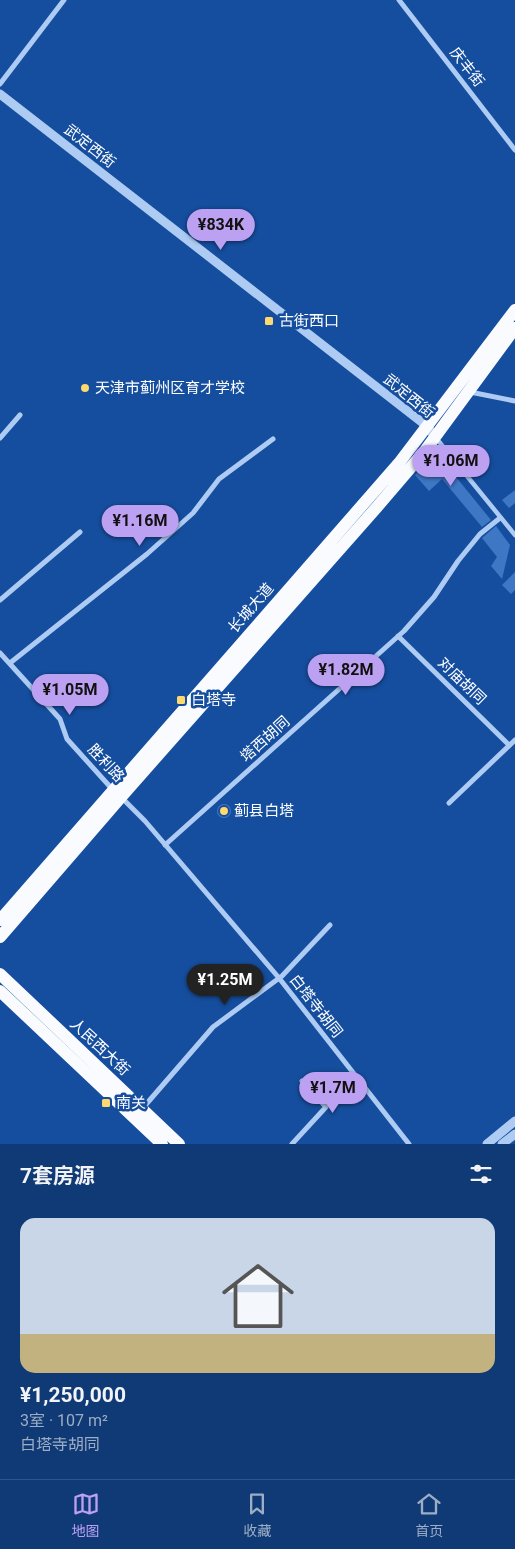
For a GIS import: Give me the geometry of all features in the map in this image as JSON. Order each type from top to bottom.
[{"type":"main road","name":"长城大道","points":[[0,920],[377,507],[515,310]]},
{"type":"main road","name":"长城大道","points":[[429,432],[467,392],[515,328]]},
{"type":"main road","name":"长城大道","points":[[0,937],[117,793]]},
{"type":"main road","name":"人民西大街","points":[[0,974],[180,1144]]},
{"type":"main road","name":"人民西大街","points":[[0,991],[162,1144]]},
{"type":"street","points":[[0,84],[64,0]]},
{"type":"street","name":"庆丰街","points":[[399,0],[515,150]]},
{"type":"street","name":"武定西街","points":[[0,94],[429,432]]},
{"type":"street","name":"武定西街","points":[[0,99],[429,432]]},
{"type":"street","points":[[467,392],[515,401]]},
{"type":"street","points":[[0,438],[20,415]]},
{"type":"street","points":[[429,432],[515,535]]},
{"type":"street","points":[[10,663],[147,554],[193,513],[219,479],[272,439]]},
{"type":"street","name":"塔西胡同","points":[[165,845],[398,636],[434,598],[458,561],[480,534],[500,518]]},
{"type":"street","points":[[0,600],[80,532]]},
{"type":"street","name":"对庙胡同","points":[[398,636],[509,745]]},
{"type":"street","name":"胜利路","points":[[0,653],[60,718],[67,739],[117,793]]},
{"type":"street","points":[[449,803],[515,740]]},
{"type":"street","name":"白塔寺胡同","points":[[117,793],[165,845],[279,978],[409,1144]]},
{"type":"street","points":[[142,1109],[213,1027],[279,978],[330,926]]},
{"type":"street","points":[[292,1144],[326,1107],[302,1081]]},
{"type":"street","points":[[487,1144],[515,1121]]},
{"type":"street","points":[[502,1144],[515,1134]]},
{"type":"building","points":[[428,460],[443,461],[491,520],[482,527],[442,479],[429,491],[415,475]]},
{"type":"building","points":[[515,490],[515,503],[509,508],[502,500]]},
{"type":"building","points":[[496,526],[510,545],[502,579],[491,566],[497,557],[482,538]]},
{"type":"building","points":[[515,572],[515,590],[511,594],[502,585]]},
{"type":"building","name":"蓟县白塔","points":[[224,804],[229,806],[231,811],[229,816],[224,818],[219,816],[217,811],[219,806]]},
{"type":"place","name":"古街西口","points":[[269,321]]},
{"type":"place","name":"天津市蓟州区育才学校","points":[[85,388]]},
{"type":"place","name":"白塔寺","points":[[181,700]]},
{"type":"place","name":"蓟县白塔","points":[[224,811]]},
{"type":"place","name":"南关","points":[[106,1103]]}]
